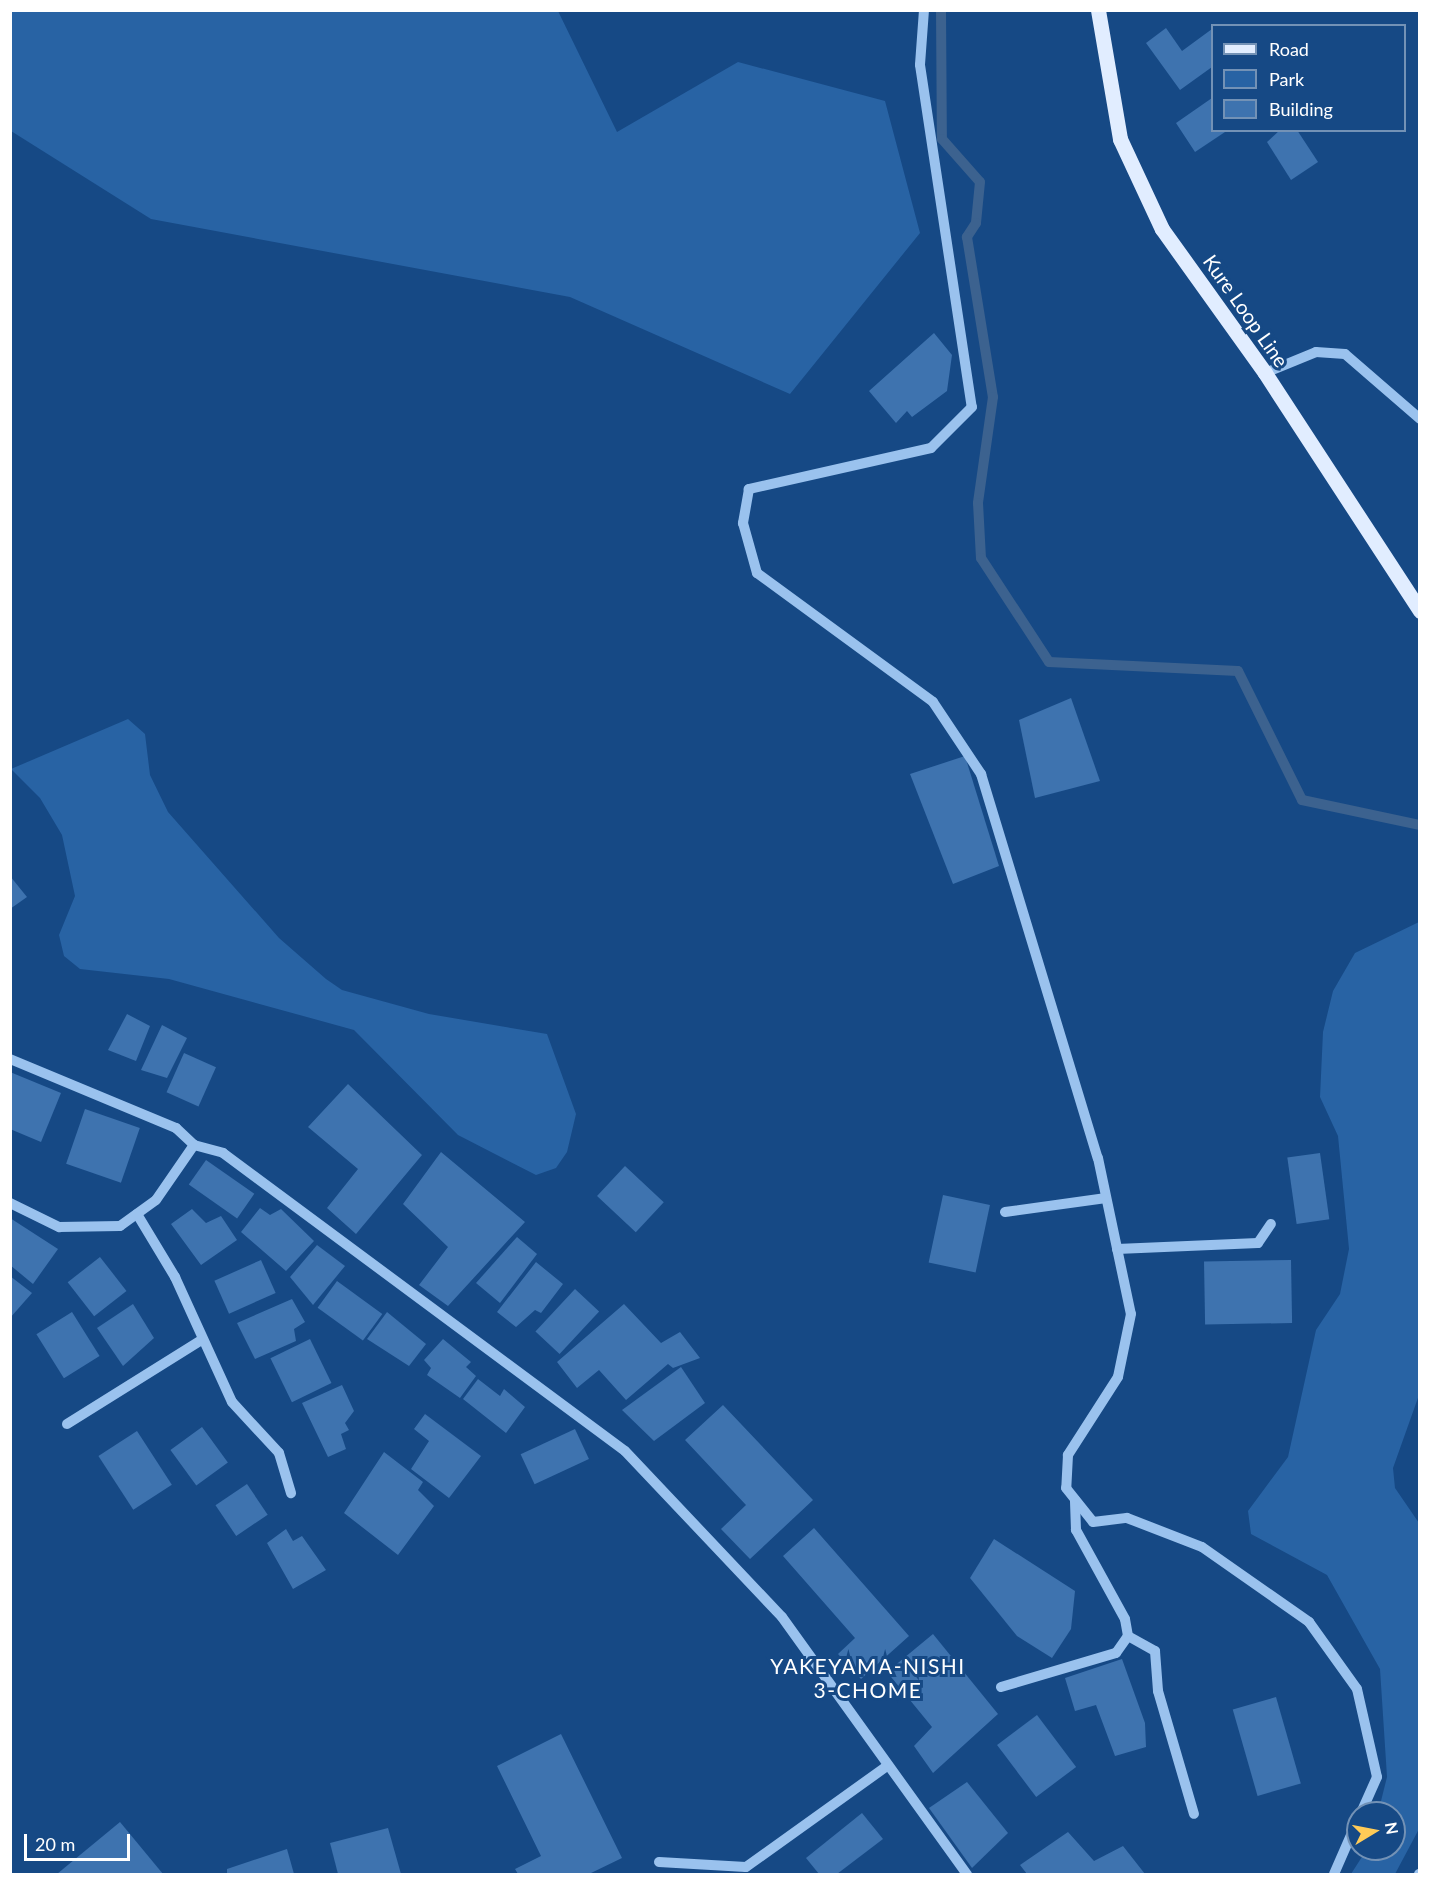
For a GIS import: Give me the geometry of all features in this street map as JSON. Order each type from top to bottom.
[{"type":"main road","name":"Kure Loop Line","points":[[1098,10],[1120,139],[1162,229],[1265,373],[1419,611]]},
{"type":"street","points":[[924,10],[920,65],[972,407],[931,448],[749,489],[743,523],[758,573],[933,702],[981,774],[1106,1198],[1131,1314],[1118,1377],[1068,1455],[1066,1488],[1093,1522],[1127,1518],[1202,1546],[1309,1622],[1357,1689],[1377,1777],[1366,1801]]},
{"type":"street","points":[[1265,373],[1316,352],[1345,354],[1419,419]]},
{"type":"street","points":[[10,1059],[176,1128],[194,1145],[223,1153],[625,1451],[782,1617],[967,1875]]},
{"type":"street","points":[[10,1203],[59,1227],[120,1226],[156,1200],[194,1145]]},
{"type":"street","points":[[1005,1212],[1106,1198]]},
{"type":"street","points":[[137,1214],[175,1277],[232,1402],[279,1453],[291,1492]]},
{"type":"street","points":[[1117,1249],[1258,1244],[1271,1224]]},
{"type":"street","points":[[67,1424],[203,1340]]},
{"type":"street","points":[[1001,1687],[1116,1653],[1128,1636],[1125,1619],[1076,1530],[1075,1500]]},
{"type":"street","points":[[1128,1636],[1155,1651],[1158,1691],[1194,1814]]},
{"type":"street","points":[[659,1862],[746,1867],[887,1766]]},
{"type":"street","points":[[1334,1875],[1346,1847]]},
{"type":"green space","points":[[10,11],[558,11],[617,132],[738,62],[885,101],[920,233],[790,394],[570,297],[151,219],[11,131]]},
{"type":"green space","points":[[128,719],[145,734],[150,775],[168,812],[279,938],[326,979],[342,990],[429,1014],[547,1034],[576,1114],[567,1152],[556,1168],[536,1175],[458,1135],[354,1030],[169,979],[80,969],[64,956],[59,935],[75,896],[62,835],[40,798],[11,769]]},
{"type":"green space","points":[[1419,922],[1419,1395],[1393,1468],[1395,1488],[1419,1523],[1419,1829],[1406,1853],[1406,1801],[1381,1801],[1387,1777],[1380,1669],[1327,1575],[1251,1534],[1248,1511],[1288,1457],[1316,1330],[1340,1294],[1349,1249],[1338,1136],[1320,1097],[1323,1032],[1333,991],[1355,953]]},
{"type":"green space","points":[[1359,1861],[1402,1861],[1395,1874],[1351,1874]]},
{"type":"building","points":[[1166,28],[1182,51],[1211,30],[1211,68],[1180,90],[1146,43]]},
{"type":"building","points":[[1211,99],[1211,132],[1225,132],[1195,152],[1176,123]]},
{"type":"building","points":[[1278,132],[1298,132],[1318,162],[1291,180],[1267,142]]},
{"type":"building","points":[[934,333],[952,355],[947,391],[912,417],[907,411],[896,423],[869,391]]},
{"type":"building","points":[[1071,698],[1100,781],[1035,798],[1019,720]]},
{"type":"building","points":[[965,756],[999,866],[953,884],[910,774]]},
{"type":"building","points":[[10,876],[27,897],[10,909]]},
{"type":"building","points":[[127,1014],[150,1026],[136,1061],[108,1050]]},
{"type":"building","points":[[162,1025],[187,1038],[167,1078],[141,1070]]},
{"type":"building","points":[[184,1053],[216,1067],[198,1107],[167,1092]]},
{"type":"building","points":[[10,1072],[61,1093],[41,1142],[10,1129]]},
{"type":"building","points":[[348,1084],[422,1155],[356,1234],[327,1208],[358,1169],[308,1127]]},
{"type":"building","points":[[85,1109],[140,1128],[121,1183],[66,1164]]},
{"type":"building","points":[[441,1152],[525,1222],[448,1306],[419,1285],[448,1247],[403,1204]]},
{"type":"building","points":[[1320,1153],[1329,1219],[1297,1224],[1287,1158]]},
{"type":"building","points":[[206,1160],[254,1194],[237,1218],[189,1185]]},
{"type":"building","points":[[625,1166],[664,1202],[636,1232],[597,1196]]},
{"type":"building","points":[[943,1195],[990,1205],[976,1272],[929,1262]]},
{"type":"building","points":[[260,1208],[270,1215],[281,1209],[314,1241],[286,1271],[241,1232]]},
{"type":"building","points":[[192,1209],[206,1223],[221,1216],[237,1240],[201,1265],[171,1224]]},
{"type":"building","points":[[10,1218],[58,1249],[33,1284],[10,1265]]},
{"type":"building","points":[[517,1237],[537,1254],[500,1303],[476,1283]]},
{"type":"building","points":[[317,1245],[345,1266],[313,1305],[290,1277]]},
{"type":"building","points":[[100,1257],[126,1291],[94,1316],[68,1282]]},
{"type":"building","points":[[261,1260],[276,1293],[229,1314],[214,1281]]},
{"type":"building","points":[[1291,1260],[1292,1323],[1205,1325],[1204,1262]]},
{"type":"building","points":[[536,1262],[563,1284],[541,1313],[535,1310],[516,1327],[497,1312]]},
{"type":"building","points":[[10,1276],[32,1293],[10,1318]]},
{"type":"building","points":[[337,1281],[382,1314],[363,1341],[318,1308]]},
{"type":"building","points":[[575,1289],[599,1312],[560,1354],[535,1331]]},
{"type":"building","points":[[292,1299],[305,1322],[294,1329],[296,1341],[255,1359],[237,1323]]},
{"type":"building","points":[[133,1304],[154,1338],[123,1366],[97,1328]]},
{"type":"building","points":[[624,1304],[661,1343],[680,1332],[700,1358],[673,1368],[668,1364],[626,1400],[599,1370],[577,1388],[557,1362]]},
{"type":"building","points":[[72,1312],[100,1356],[64,1378],[36,1334]]},
{"type":"building","points":[[387,1312],[426,1344],[409,1366],[367,1339]]},
{"type":"building","points":[[310,1339],[331,1383],[292,1402],[270,1358]]},
{"type":"building","points":[[443,1339],[471,1362],[466,1367],[476,1376],[460,1398],[427,1375],[431,1368],[424,1360]]},
{"type":"building","points":[[681,1367],[705,1403],[654,1441],[622,1410]]},
{"type":"building","points":[[478,1379],[500,1396],[504,1389],[525,1407],[506,1433],[463,1399]]},
{"type":"building","points":[[342,1385],[354,1411],[345,1423],[349,1430],[341,1434],[346,1449],[328,1457],[302,1403]]},
{"type":"building","points":[[723,1405],[813,1500],[750,1559],[721,1529],[746,1505],[685,1440]]},
{"type":"building","points":[[425,1414],[481,1456],[449,1498],[411,1469],[429,1441],[414,1429]]},
{"type":"building","points":[[202,1427],[228,1463],[196,1486],[170,1450]]},
{"type":"building","points":[[575,1429],[589,1459],[535,1484],[521,1454]]},
{"type":"building","points":[[137,1431],[172,1485],[133,1510],[98,1456]]},
{"type":"building","points":[[384,1452],[423,1482],[418,1490],[434,1506],[398,1555],[344,1513]]},
{"type":"building","points":[[247,1484],[268,1515],[236,1536],[215,1505]]},
{"type":"building","points":[[814,1528],[909,1636],[861,1679],[838,1654],[855,1638],[783,1556]]},
{"type":"building","points":[[286,1529],[293,1541],[302,1536],[326,1570],[293,1589],[267,1543]]},
{"type":"building","points":[[994,1539],[1075,1591],[1071,1629],[1052,1658],[1017,1636],[970,1578]]},
{"type":"building","points":[[933,1634],[998,1714],[933,1773],[914,1746],[932,1727],[887,1672]]},
{"type":"building","points":[[1122,1659],[1145,1723],[1146,1747],[1115,1756],[1096,1705],[1075,1711],[1065,1678]]},
{"type":"building","points":[[1276,1697],[1301,1784],[1258,1796],[1233,1709]]},
{"type":"building","points":[[1037,1715],[1076,1767],[1036,1797],[997,1745]]},
{"type":"building","points":[[561,1734],[622,1858],[589,1874],[518,1874],[515,1869],[541,1856],[497,1766]]},
{"type":"building","points":[[967,1782],[1008,1833],[972,1868],[929,1808]]},
{"type":"building","points":[[862,1813],[883,1839],[837,1874],[819,1874],[806,1858]]},
{"type":"building","points":[[120,1822],[163,1874],[57,1874]]},
{"type":"building","points":[[388,1828],[401,1874],[338,1874],[330,1843]]},
{"type":"building","points":[[1068,1832],[1094,1861],[1123,1846],[1145,1874],[1027,1874],[1020,1865]]},
{"type":"building","points":[[287,1849],[294,1874],[227,1874],[227,1869]]},
{"type":"waterway","points":[[941,10],[942,139],[980,182],[976,223],[967,237],[993,397],[978,503],[981,558],[1049,662],[1238,671],[1302,800],[1420,825]]},
{"type":"district","name":"YAKEYAMA-NISHI 3-CHOME","points":[[868,1678]]}]
